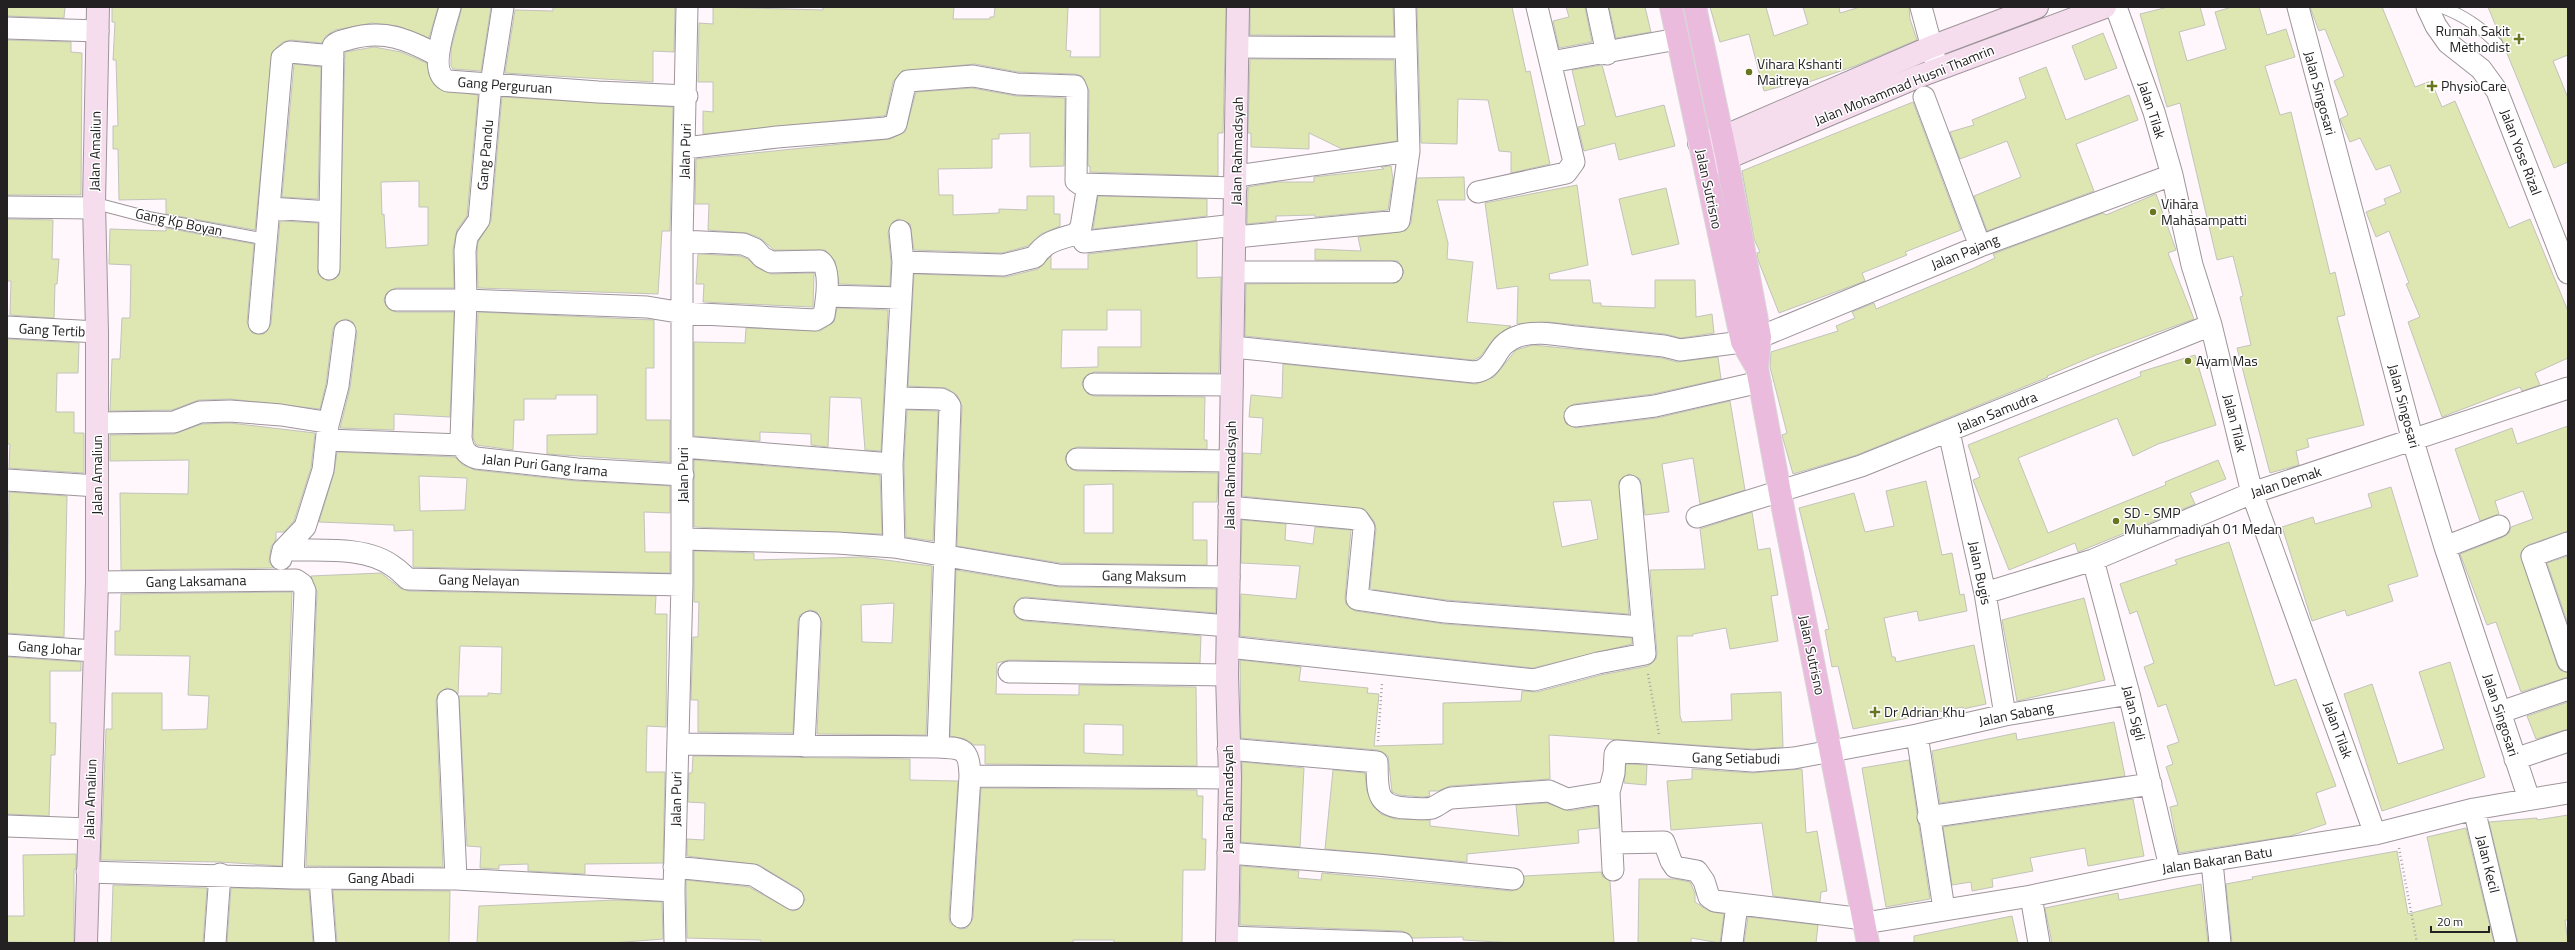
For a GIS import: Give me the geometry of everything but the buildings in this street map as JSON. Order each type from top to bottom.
[{"type":"main road","name":"Jalan Sutrisno","points":[[1671,7],[1705,168],[1751,339]]},
{"type":"main road","name":"Jalan Sutrisno","points":[[1695,7],[1727,159],[1751,339],[1866,928]]},
{"type":"street","name":"Jalan Amaliun","points":[[86,943],[97,582],[97,332],[94,206],[98,7]]},
{"type":"street","points":[[329,269],[333,46],[336,42],[358,36],[381,34],[408,39],[437,55],[450,7]]},
{"type":"street","name":"Gang Pandu","points":[[466,300],[465,251],[467,237],[479,220],[491,84],[503,7]]},
{"type":"street","name":"Jalan Puri","points":[[675,943],[674,867],[683,539],[682,240],[687,96],[687,7]]},
{"type":"street","name":"Jalan Rahmadsyah","points":[[1227,940],[1230,778],[1227,675],[1232,347],[1235,272],[1239,47],[1238,7]]},
{"type":"street","points":[[1084,242],[1398,221],[1409,152],[1405,7]]},
{"type":"street","points":[[1478,192],[1566,173],[1571,169],[1574,162],[1573,151],[1538,7]]},
{"type":"street","points":[[1597,7],[1607,54]]},
{"type":"street","points":[[1921,7],[1938,69]]},
{"type":"street","name":"Jalan Mohammad Husni Thamrin","points":[[1699,143],[1723,137],[1931,47],[2037,7]]},
{"type":"street","name":"Jalan Mohammad Husni Thamrin","points":[[1705,168],[1938,69],[2105,7]]},
{"type":"street","name":"Jalan Tilak","points":[[2116,7],[2154,112],[2172,175],[2192,265],[2211,325],[2252,492],[2375,834]]},
{"type":"street","name":"Jalan Singosari","points":[[2298,7],[2413,441],[2445,547],[2501,712],[2515,759],[2530,799]]},
{"type":"street","name":"Jalan Yose Rizal","points":[[2427,7],[2448,43],[2481,69],[2497,92],[2568,273]]},
{"type":"street","points":[[7,28],[98,31]]},
{"type":"street","points":[[1551,62],[1607,54],[1677,39]]},
{"type":"street","points":[[1239,47],[1406,48]]},
{"type":"street","points":[[259,323],[264,239],[270,208],[282,58],[290,52],[333,56]]},
{"type":"street","name":"Gang Perguruan","points":[[437,55],[439,73],[444,80],[465,84],[491,84],[687,96]]},
{"type":"street","points":[[685,148],[792,135],[886,128],[896,124],[905,85],[914,80],[973,76],[1017,84],[1070,84],[1075,86],[1077,92],[1076,180],[1080,184],[1236,182],[1409,152]]},
{"type":"street","points":[[1924,97],[1980,246]]},
{"type":"street","name":"Jalan Pajang","points":[[1232,347],[1474,372],[1481,371],[1490,365],[1498,348],[1519,335],[1544,334],[1664,346],[1680,350],[1751,339],[1980,246],[2172,175]]},
{"type":"street","points":[[903,262],[1003,265],[1014,264],[1035,257],[1042,247],[1054,240],[1076,234],[1081,227],[1088,185]]},
{"type":"street","points":[[7,207],[94,206]]},
{"type":"street","points":[[270,208],[330,212]]},
{"type":"street","points":[[894,547],[892,464],[897,398],[900,298],[903,262],[900,231]]},
{"type":"street","points":[[396,300],[466,300],[646,307],[683,313],[815,320],[824,315],[827,296],[826,269],[820,260],[771,262],[762,257],[755,249],[742,244],[682,240]]},
{"type":"street","points":[[1235,272],[1392,272]]},
{"type":"street","points":[[827,296],[900,298]]},
{"type":"street","points":[[327,433],[462,445],[466,300]]},
{"type":"street","name":"Jalan Samudra","points":[[1696,517],[1780,493],[1861,466],[1949,432],[2211,325]]},
{"type":"street","name":"Gang Tertib","points":[[7,327],[97,332]]},
{"type":"street","points":[[293,878],[304,591],[302,584],[287,580],[283,550],[306,527],[323,470],[327,433],[338,386],[345,331]]},
{"type":"street","points":[[1575,416],[1655,406],[1758,375]]},
{"type":"street","points":[[1094,384],[1232,385]]},
{"type":"street","name":"Jalan Demak","points":[[1985,592],[2093,560],[2252,492],[2413,441],[2568,388]]},
{"type":"street","points":[[897,398],[941,399],[947,402],[950,406],[946,556],[938,747]]},
{"type":"street","points":[[97,423],[174,422],[200,412],[230,411],[281,415],[325,422],[327,433]]},
{"type":"street","name":"Jalan Bugis","points":[[1949,432],[1985,592],[2005,715]]},
{"type":"street","name":"Jalan Puri Gang Irama","points":[[462,445],[468,455],[476,458],[578,469],[683,475]]},
{"type":"street","points":[[683,447],[892,464]]},
{"type":"street","points":[[1077,459],[1230,461]]},
{"type":"street","points":[[7,480],[97,486]]},
{"type":"street","points":[[1228,647],[1534,680],[1598,662],[1644,654],[1630,486]]},
{"type":"street","points":[[1229,507],[1358,519],[1364,528],[1357,599],[1445,612],[1642,627]]},
{"type":"street","points":[[2445,547],[2499,526]]},
{"type":"street","name":"Gang Maksum","points":[[683,539],[837,543],[894,547],[1059,575],[1229,577]]},
{"type":"street","points":[[2568,543],[2532,556],[2568,661]]},
{"type":"street","name":"Gang Nelayan","points":[[283,550],[353,552],[373,556],[394,566],[408,579],[682,585]]},
{"type":"street","name":"Jalan Sigli","points":[[2093,560],[2129,694],[2170,867]]},
{"type":"street","name":"Gang Laksamana","points":[[97,582],[287,580]]},
{"type":"street","points":[[1025,609],[1228,626]]},
{"type":"street","points":[[804,746],[810,622]]},
{"type":"street","name":"Gang Johar","points":[[7,645],[94,651]]},
{"type":"street","points":[[1009,672],[1227,675]]},
{"type":"street","points":[[2501,712],[2568,689]]},
{"type":"street","name":"Jalan Sabang","points":[[1832,751],[1917,735],[2005,715],[2129,694]]},
{"type":"street","points":[[448,700],[456,879]]},
{"type":"street","points":[[1917,735],[1928,817],[1944,909]]},
{"type":"street","points":[[2515,759],[2568,741]]},
{"type":"street","points":[[678,744],[938,747],[955,748],[964,752],[969,760],[970,776],[961,917]]},
{"type":"street","points":[[1228,749],[1377,762],[1378,784],[1381,798],[1392,807],[1426,809],[1434,807],[1441,801],[1451,798],[1550,791],[1567,799],[1608,792],[1613,870]]},
{"type":"street","name":"Gang Setiabudi","points":[[1608,792],[1614,773],[1615,752],[1642,752],[1662,756],[1753,761],[1794,758],[1832,751]]},
{"type":"street","points":[[970,776],[1230,778]]},
{"type":"street","points":[[1928,817],[2151,784]]},
{"type":"street","name":"Jalan Bakaran Batu","points":[[1612,843],[1664,842],[1670,861],[1675,867],[1696,871],[1701,876],[1711,900],[1816,912],[1866,928],[1944,909],[2031,896],[2170,867],[2212,862],[2375,834],[2474,809],[2568,794]]},
{"type":"street","name":"Jalan Kecil","points":[[2474,809],[2506,943]]},
{"type":"street","points":[[7,826],[89,829]]},
{"type":"street","points":[[1228,853],[1377,864],[1514,879]]},
{"type":"street","points":[[2212,862],[2220,943]]},
{"type":"street","points":[[674,867],[753,876],[793,899]]},
{"type":"street","name":"Gang Abadi","points":[[87,872],[220,874],[293,878],[456,879],[674,891]]},
{"type":"street","points":[[215,943],[220,874]]},
{"type":"street","points":[[320,878],[325,943]]},
{"type":"street","points":[[2031,896],[2039,943]]},
{"type":"street","points":[[1732,943],[1737,904]]},
{"type":"street","points":[[1227,940],[1402,943]]},
{"type":"lane","points":[[2441,7],[2455,12],[2484,31],[2497,44]]},
{"type":"lane","name":"Gang Kp Boyan","points":[[94,206],[264,239]]},
{"type":"path","points":[[1644,654],[1662,756]]},
{"type":"path","points":[[1377,762],[1382,664]]},
{"type":"path","points":[[2396,829],[2417,943]]},
{"type":"place","name":"Rumah Sakit Methodist","points":[[2519,39]]},
{"type":"place","name":"Vihara Kshanti Maitreya","points":[[1749,72]]},
{"type":"place","name":"PhysioCare","points":[[2432,86]]},
{"type":"place","name":"Vihāra Mahāsampatti","points":[[2153,212]]},
{"type":"place","name":"Ayam Mas","points":[[2188,361]]},
{"type":"place","name":"SD - SMP Muhammadiyah 01 Medan","points":[[2116,521]]},
{"type":"place","name":"Dr Adrian Khu","points":[[1875,712]]}]
